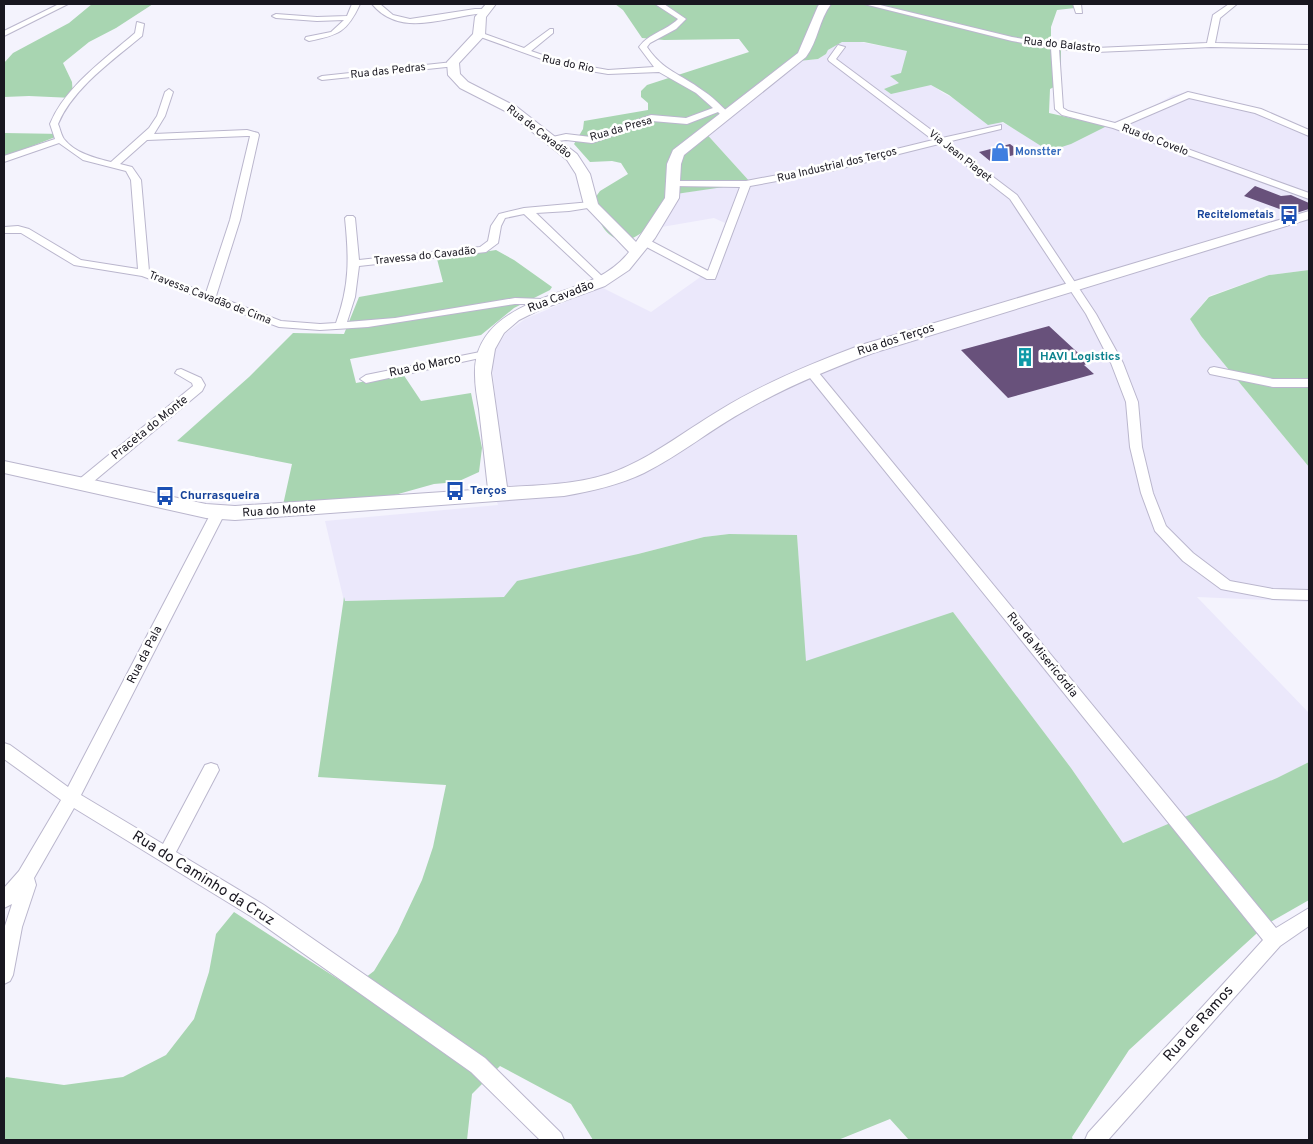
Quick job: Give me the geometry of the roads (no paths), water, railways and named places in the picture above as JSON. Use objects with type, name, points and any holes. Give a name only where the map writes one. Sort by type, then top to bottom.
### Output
[{"type":"street","points":[[4,34],[64,4]]},
{"type":"street","points":[[308,39],[337,33],[350,18],[356,4]]},
{"type":"street","points":[[376,4],[388,16],[396,20],[407,21],[443,18],[488,8]]},
{"type":"street","points":[[660,4],[682,19],[676,26],[648,40],[643,48],[651,61],[671,78],[697,90],[722,112]]},
{"type":"street","name":"Rua Cavadão","points":[[498,494],[484,385],[483,361],[494,335],[521,312],[602,281],[620,272],[627,265],[669,203],[674,192],[672,164],[678,153],[722,112],[802,55],[811,43],[820,11],[826,4]]},
{"type":"street","name":"Rua do Balastro","points":[[868,4],[1012,39],[1096,50],[1211,45],[1309,47]]},
{"type":"street","points":[[1211,45],[1216,17],[1233,4]]},
{"type":"street","points":[[453,64],[479,35],[481,17],[488,8]]},
{"type":"street","points":[[276,16],[317,19],[350,18]]},
{"type":"street","points":[[140,24],[141,30],[137,37],[107,61],[59,112],[54,124],[60,140],[86,158],[129,169],[136,180],[144,273]]},
{"type":"street","points":[[525,52],[550,31]]},
{"type":"street","name":"Rua do Rio","points":[[479,35],[561,64],[608,72],[660,69]]},
{"type":"street","name":"Rua do Covelo","points":[[1055,46],[1059,109],[1065,113],[1116,126],[1309,196]]},
{"type":"street","name":"Via Jean Piaget","points":[[841,47],[832,59],[1014,197],[1074,286],[1092,314],[1117,363],[1132,402],[1136,447],[1147,493],[1160,528],[1188,557],[1226,585],[1273,594],[1309,595]]},
{"type":"street","name":"Rua das Pedras","points":[[322,78],[453,64]]},
{"type":"street","name":"Rua de Cavadão","points":[[453,64],[454,75],[458,80],[514,110],[565,150],[583,174],[591,205],[640,246]]},
{"type":"street","points":[[113,165],[145,138],[158,124],[169,92]]},
{"type":"street","points":[[1116,126],[1188,95],[1258,111],[1309,133]]},
{"type":"street","name":"Rua da Presa","points":[[552,140],[566,137],[592,140],[650,118],[687,120],[722,112]]},
{"type":"street","points":[[1292,126],[1309,121]]},
{"type":"street","name":"Rua Industrial dos Terços","points":[[673,183],[746,184],[816,172],[998,127]]},
{"type":"street","points":[[145,138],[247,133],[255,135],[235,220],[210,298]]},
{"type":"street","points":[[4,159],[60,140]]},
{"type":"street","points":[[640,246],[711,277],[746,184]]},
{"type":"street","name":"Travessa do Cavadão","points":[[355,263],[482,250],[493,245],[495,242],[496,224],[502,216],[528,211],[568,210],[591,205]]},
{"type":"street","points":[[528,211],[602,281]]},
{"type":"street","name":"Rua dos Terços","points":[[498,494],[564,490],[599,484],[625,474],[652,460],[740,405],[810,370],[867,349],[1309,216]]},
{"type":"street","points":[[340,326],[354,288],[355,263],[350,218]]},
{"type":"street","name":"Travessa Cavadão de Cima","points":[[4,230],[18,229],[24,231],[78,263],[144,273],[279,324],[340,326],[395,321],[515,301],[543,302]]},
{"type":"street","name":"Rua do Marco","points":[[366,379],[485,354]]},
{"type":"street","name":"Rua da Misericórdia","points":[[810,370],[1274,940]]},
{"type":"street","points":[[1214,371],[1273,383],[1309,383]]},
{"type":"street","name":"Praceta do Monte","points":[[82,484],[196,391],[200,385],[197,381],[181,373]]},
{"type":"street","name":"Rua do Monte","points":[[4,467],[218,513],[254,513],[498,494]]},
{"type":"street","name":"Rua da Pala","points":[[25,877],[71,798],[218,513]]},
{"type":"street","name":"Rua do Caminho da Cruz","points":[[4,750],[71,798],[258,910],[401,1010],[478,1065],[554,1140]]},
{"type":"street","points":[[166,855],[211,770]]},
{"type":"street","points":[[4,900],[25,877]]},
{"type":"street","points":[[4,975],[13,927],[27,885],[25,877]]},
{"type":"street","name":"Rua de Ramos","points":[[1095,1140],[1274,940],[1309,916]]},
{"type":"place","name":"Monstter","points":[[1000,152]]},
{"type":"place","name":"Recitelometais","points":[[1289,215]]},
{"type":"place","name":"HAVI Logistics","points":[[1025,357]]},
{"type":"place","name":"Terços","points":[[455,491]]},
{"type":"place","name":"Churrasqueira","points":[[165,496]]}]
